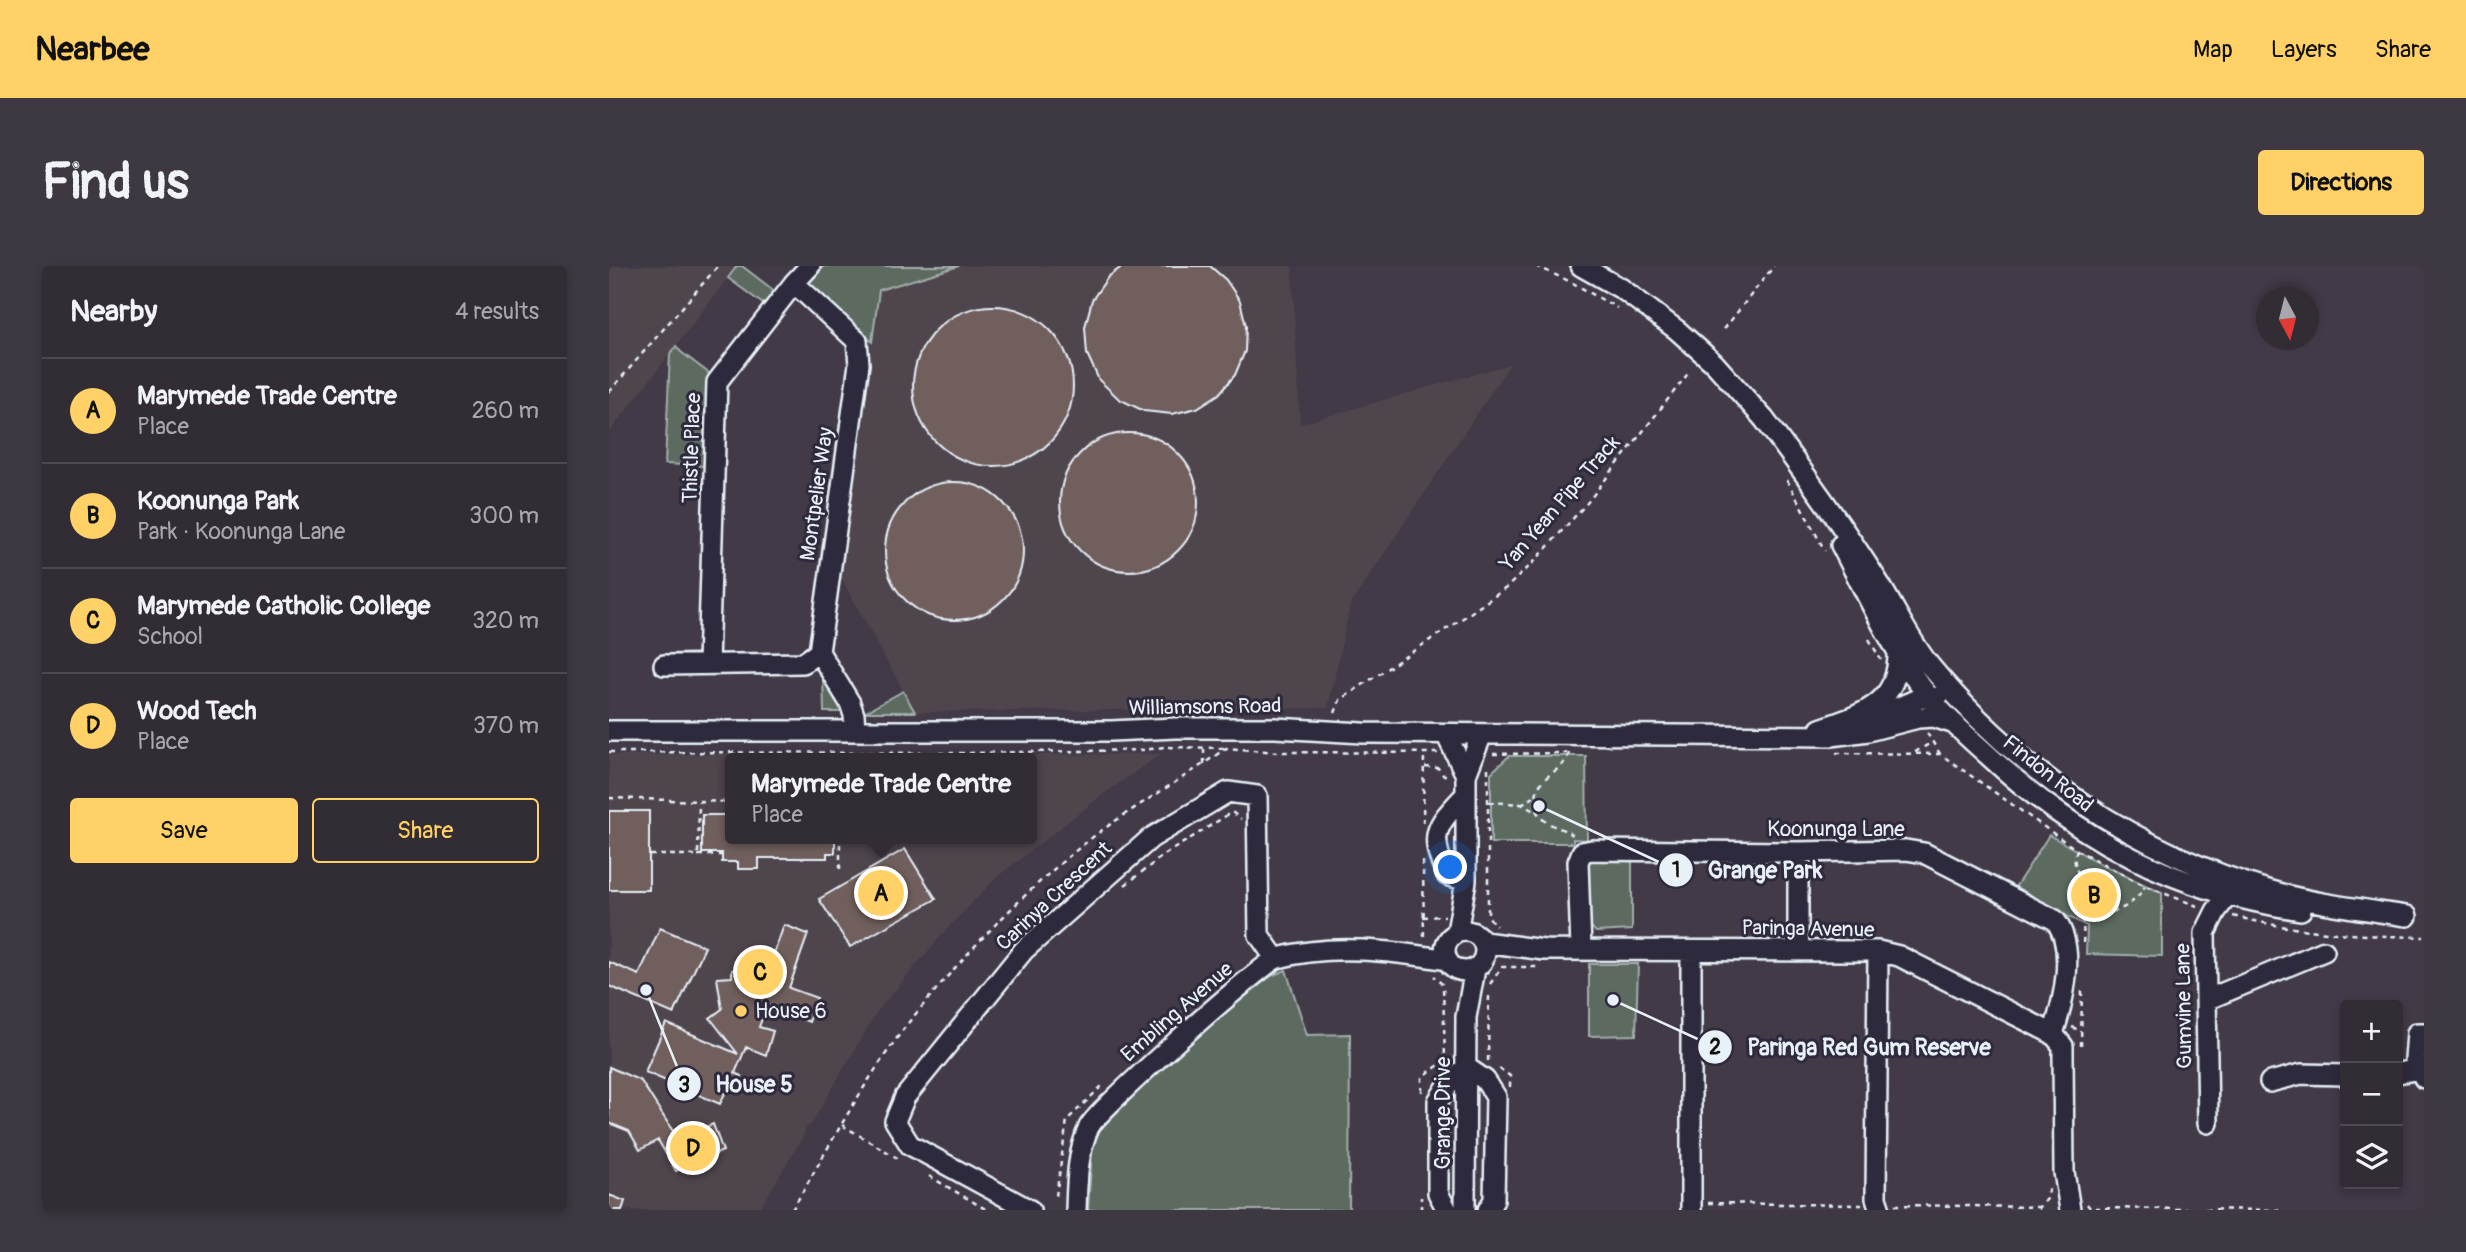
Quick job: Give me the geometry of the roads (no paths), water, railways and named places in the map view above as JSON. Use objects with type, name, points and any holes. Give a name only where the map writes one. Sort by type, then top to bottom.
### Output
[{"type":"street","name":"Thistle Place","points":[[708,664],[717,382],[810,266]]},
{"type":"street","name":"Findon Road","points":[[1581,266],[1622,289],[1677,330],[1714,363],[1764,419],[1890,657],[2016,782],[2051,810],[2089,836],[2154,868],[2228,895],[2316,913],[2415,916]]},
{"type":"street","name":"Montpelier Way","points":[[794,283],[857,341],[859,348],[820,652]]},
{"type":"street","name":"Findon Road","points":[[1794,474],[1878,581],[1930,666],[1996,735],[2053,783],[2096,813],[2177,856],[2270,891],[2321,904],[2415,916]]},
{"type":"street","points":[[664,665],[803,663],[820,652],[850,703],[855,715],[855,730]]},
{"type":"street","points":[[1802,735],[1863,713],[1878,704],[1895,680],[1898,668],[1890,657]]},
{"type":"street","points":[[1923,726],[1931,698],[1933,678],[1930,666]]},
{"type":"street","name":"Williamsons Road","points":[[1802,735],[1867,721],[1920,698],[1931,698]]},
{"type":"street","points":[[1931,698],[1945,698],[1970,708]]},
{"type":"street","name":"Williamsons Road","points":[[609,731],[1111,731],[1175,727],[1275,728],[1334,742],[1446,734],[1831,736],[1923,726],[1934,717],[1955,724]]},
{"type":"street","name":"Grange Drive","points":[[1446,734],[1473,753],[1466,784],[1466,881],[1461,946],[1466,1017],[1465,1210]]},
{"type":"street","points":[[1473,753],[1482,734]]},
{"type":"street","points":[[1466,784],[1439,822],[1436,852],[1447,875],[1466,881]]},
{"type":"street","name":"Carinya Crescent","points":[[1030,1210],[910,1145],[895,1121],[905,1097],[1024,950],[1151,838],[1228,792],[1257,796],[1259,935],[1275,958]]},
{"type":"street","name":"Koonunga Lane","points":[[1581,950],[1579,862],[1582,852],[1906,850],[1924,853],[2055,920],[2066,944],[2065,991],[2055,1027]]},
{"type":"street","points":[[1798,852],[1800,951]]},
{"type":"street","name":"Gumvine Lane","points":[[2208,1123],[2206,933],[2216,911],[2228,895]]},
{"type":"street","points":[[1275,958],[1317,951],[1424,950],[1461,946]]},
{"type":"street","name":"Grange Drive","points":[[1461,946],[1486,951],[1478,965],[1466,1017]]},
{"type":"street","name":"Paringa Avenue","points":[[1543,959],[1461,946],[1466,971],[1478,965],[1543,959],[1581,950],[1878,951],[1899,956],[2055,1027]]},
{"type":"street","points":[[1691,951],[1691,1210]]},
{"type":"street","points":[[1878,951],[1879,1207]]},
{"type":"street","points":[[2206,1000],[2325,951]]},
{"type":"street","name":"Embling Avenue","points":[[1076,1210],[1078,1164],[1090,1125],[1124,1088],[1275,958]]},
{"type":"street","points":[[2055,1027],[2063,1046],[2064,1172],[2078,1206]]},
{"type":"street","points":[[2403,1073],[2422,1073],[2415,1059],[2417,1033],[2424,1034]]},
{"type":"street","points":[[1447,1210],[1438,1193],[1439,1101],[1448,1085],[1466,1067],[1485,1080],[1496,1097],[1494,1200],[1488,1210]]},
{"type":"street","points":[[2270,1082],[2301,1074],[2340,1075]]},
{"type":"street","points":[[2045,1209],[2064,1172]]},
{"type":"place","name":"Grange Park","points":[[1539,806]]},
{"type":"place","name":"Marymede Trade Centre","points":[[881,893]]},
{"type":"place","name":"Koonunga Park","points":[[2094,895]]},
{"type":"place","name":"Marymede Catholic College","points":[[760,972]]},
{"type":"place","name":"House 5","points":[[646,990]]},
{"type":"place","name":"Paringa Red Gum Reserve","points":[[1613,1000]]},
{"type":"place","name":"House 6","points":[[741,1011]]},
{"type":"place","name":"Wood Tech","points":[[693,1148]]}]
